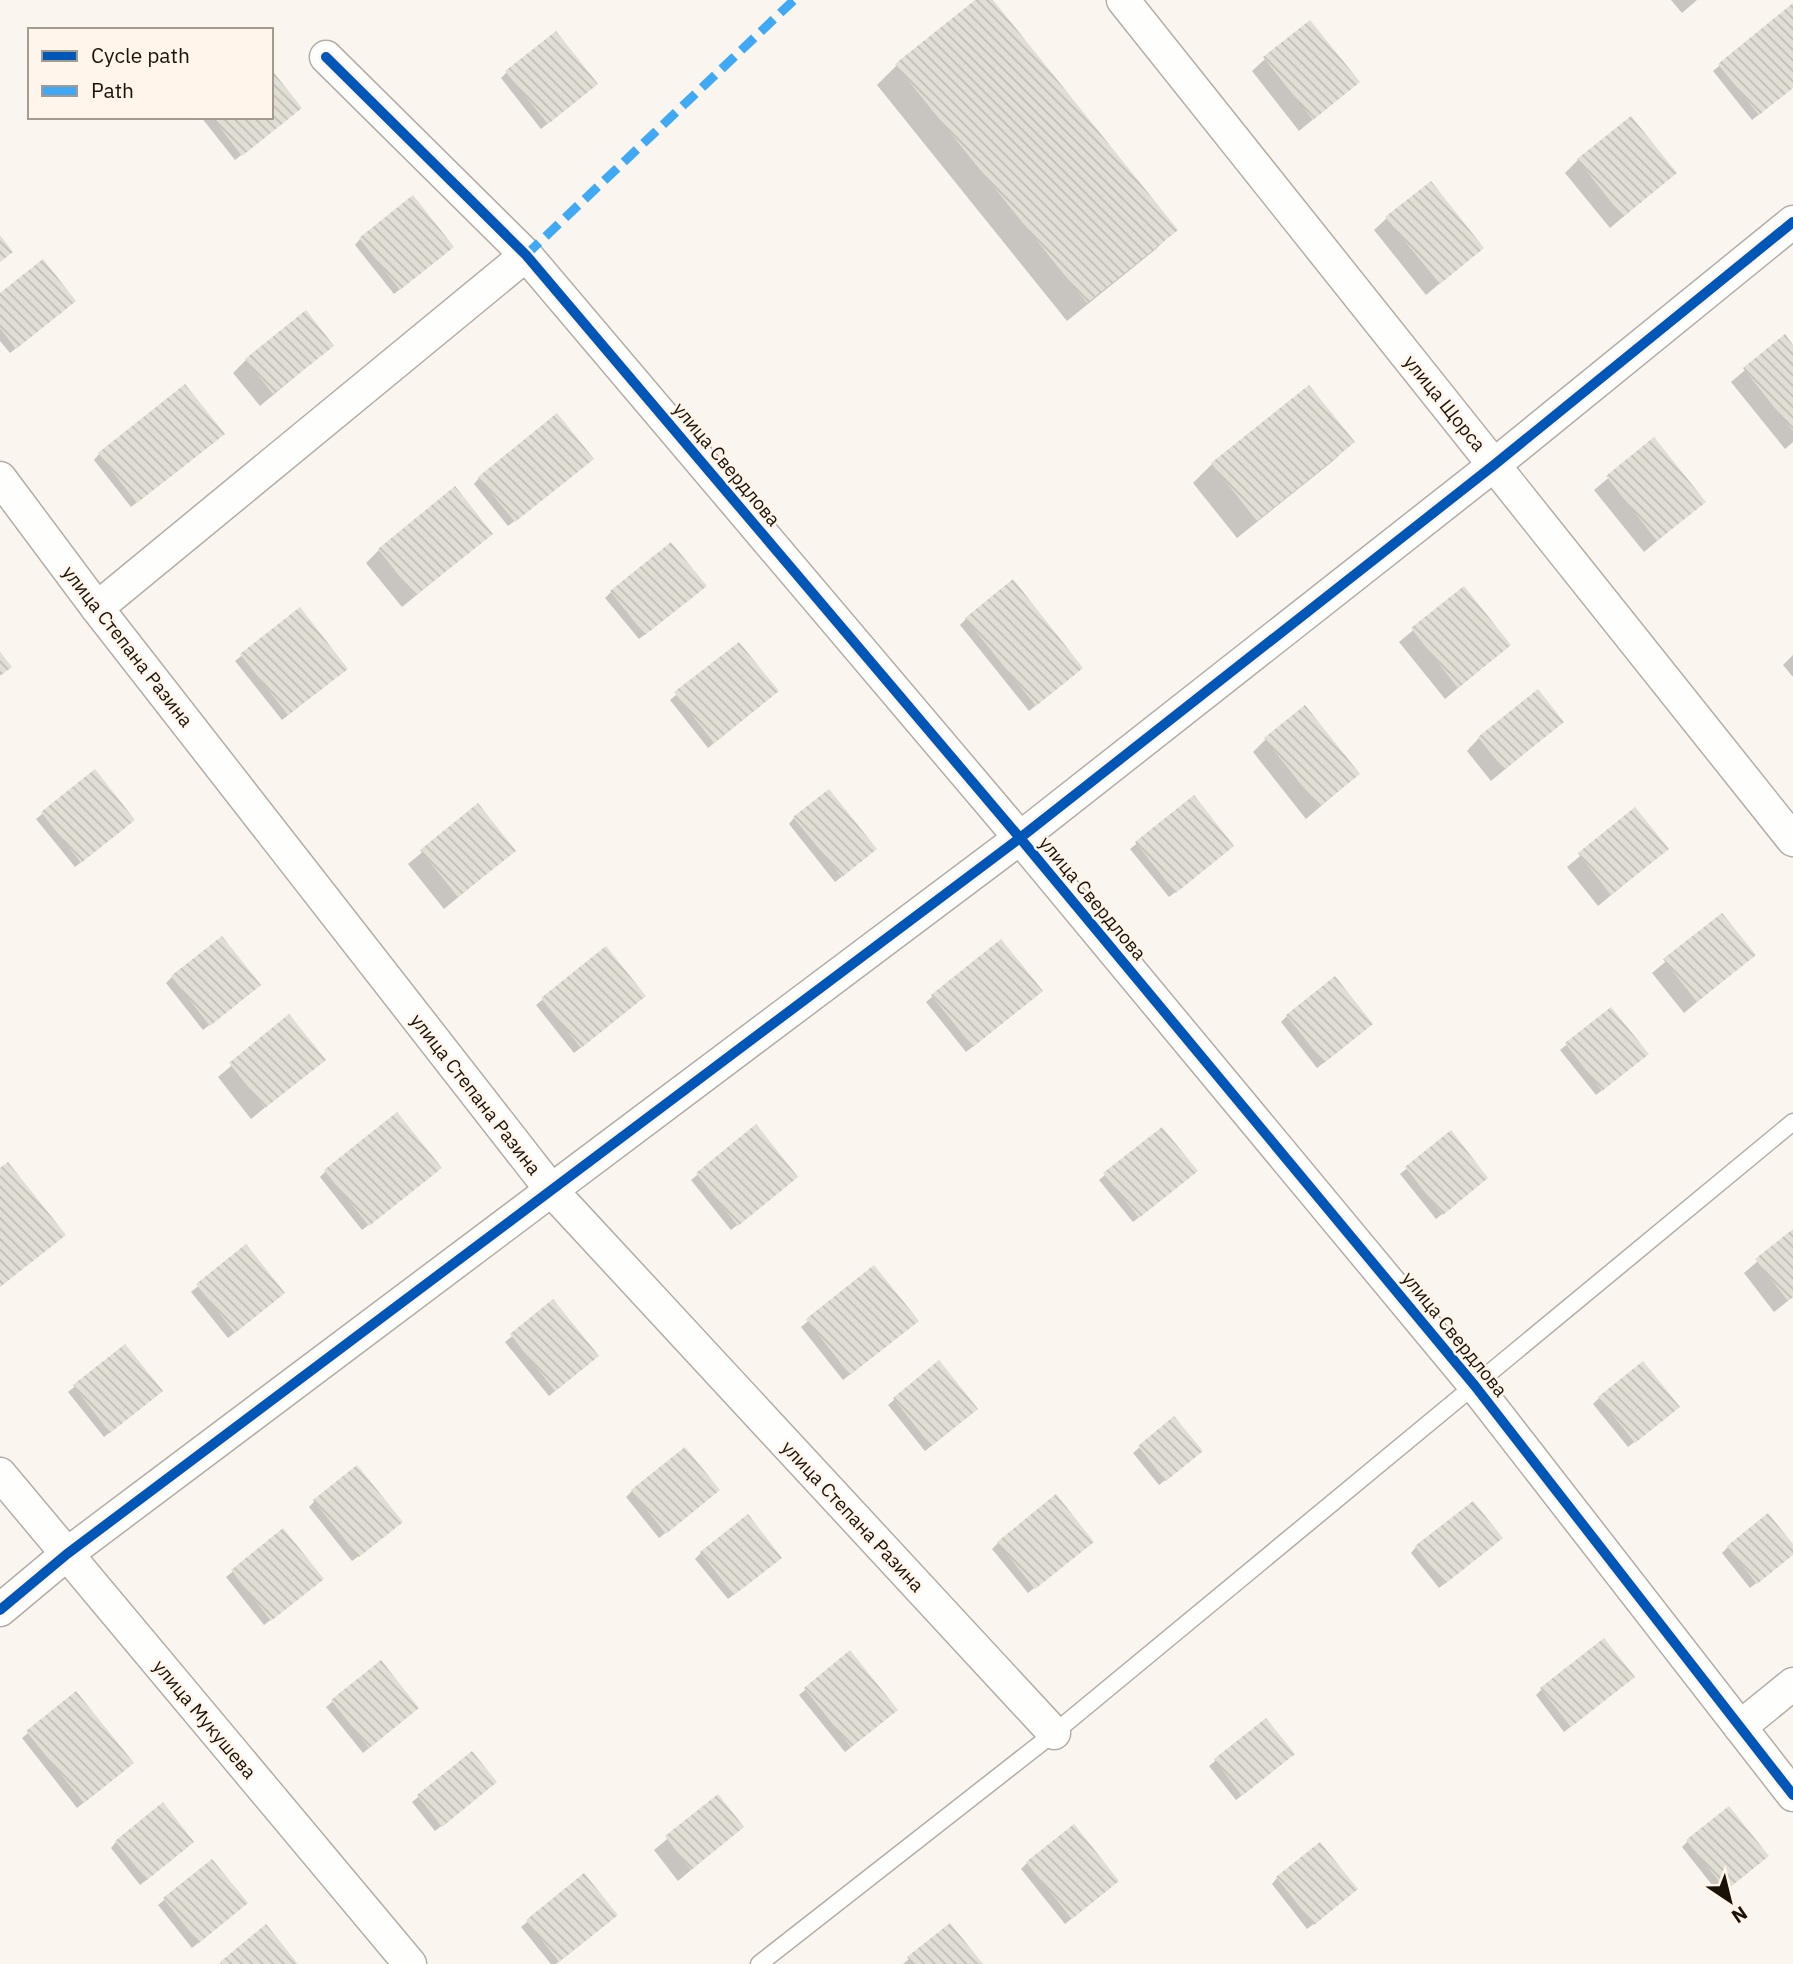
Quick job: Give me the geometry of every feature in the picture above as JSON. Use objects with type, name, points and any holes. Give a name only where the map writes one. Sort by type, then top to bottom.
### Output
[{"type":"street","name":"улица Щорса","points":[[1123,0],[1793,840]]},
{"type":"street","name":"улица Свердлова","points":[[326,57],[526,255],[1020,838],[1475,1386],[1793,1795]]},
{"type":"street","points":[[0,1610],[67,1554],[1020,838],[1494,465],[1793,222]]},
{"type":"street","points":[[97,608],[526,255]]},
{"type":"street","name":"улица Степана Разина","points":[[0,478],[97,608],[552,1191],[1054,1733]]},
{"type":"street","name":"улица Мукушева","points":[[0,1474],[410,1964]]},
{"type":"street","points":[[1740,1727],[1793,1684]]},
{"type":"lane","points":[[758,1964],[1054,1733],[1793,1122]]},
{"type":"building","points":[[975,0],[993,0],[1178,230],[1087,303],[895,64]]},
{"type":"building","points":[[1793,3],[1793,88],[1759,115],[1718,64]]},
{"type":"building","points":[[1310,20],[1360,82],[1313,120],[1263,57]]},
{"type":"building","points":[[556,31],[598,84],[548,124],[505,71]]},
{"type":"building","points":[[273,72],[302,108],[242,156],[214,119],[273,119]]},
{"type":"building","points":[[1631,116],[1677,173],[1623,217],[1577,159]]},
{"type":"building","points":[[1431,181],[1484,248],[1440,284],[1385,217]]},
{"type":"building","points":[[413,195],[454,247],[400,290],[359,238]]},
{"type":"building","points":[[0,235],[13,252],[0,262]]},
{"type":"building","points":[[43,259],[76,301],[16,349],[0,328],[0,293]]},
{"type":"building","points":[[306,310],[334,346],[273,394],[245,359]]},
{"type":"building","points":[[1785,334],[1793,345],[1793,431],[1743,368]]},
{"type":"building","points":[[185,384],[225,434],[137,503],[98,453]]},
{"type":"building","points":[[1309,385],[1355,442],[1257,521],[1211,463]]},
{"type":"building","points":[[557,413],[594,459],[515,522],[478,477]]},
{"type":"building","points":[[1654,437],[1706,502],[1657,541],[1606,476]]},
{"type":"building","points":[[455,486],[493,534],[415,596],[378,549]]},
{"type":"building","points":[[671,542],[707,586],[645,635],[610,591]]},
{"type":"building","points":[[1013,579],[1083,668],[1036,706],[965,618]]},
{"type":"building","points":[[1464,586],[1511,645],[1458,688],[1411,628]]},
{"type":"building","points":[[300,607],[348,669],[288,715],[240,654]]},
{"type":"building","points":[[739,642],[779,691],[714,743],[674,692]]},
{"type":"building","points":[[0,652],[12,667],[0,676]]},
{"type":"building","points":[[1538,689],[1564,722],[1504,770],[1478,737]]},
{"type":"building","points":[[1305,705],[1360,774],[1319,807],[1264,738]]},
{"type":"building","points":[[95,769],[135,820],[81,863],[41,812]]},
{"type":"building","points":[[829,789],[877,849],[842,877],[793,817]]},
{"type":"building","points":[[1194,795],[1234,846],[1176,893],[1135,842]]},
{"type":"building","points":[[478,803],[516,851],[458,897],[420,850]]},
{"type":"building","points":[[1635,807],[1669,849],[1611,895],[1578,853]]},
{"type":"building","points":[[1722,913],[1756,955],[1697,1002],[1663,959]]},
{"type":"building","points":[[222,936],[261,985],[210,1026],[171,976]]},
{"type":"building","points":[[1001,939],[1043,991],[973,1047],[931,995]]},
{"type":"building","points":[[606,946],[646,996],[581,1048],[541,998]]},
{"type":"building","points":[[1335,976],[1373,1024],[1324,1063],[1286,1015]]},
{"type":"building","points":[[1611,1007],[1649,1054],[1602,1091],[1565,1043]]},
{"type":"building","points":[[289,1014],[326,1060],[265,1108],[229,1063]]},
{"type":"building","points":[[397,1112],[442,1168],[369,1226],[324,1170]]},
{"type":"building","points":[[756,1124],[798,1177],[738,1226],[696,1173]]},
{"type":"building","points":[[1162,1127],[1198,1171],[1139,1218],[1103,1173]]},
{"type":"building","points":[[1451,1130],[1488,1178],[1443,1215],[1405,1167]]},
{"type":"building","points":[[8,1162],[66,1235],[0,1287],[0,1168]]},
{"type":"building","points":[[1793,1229],[1793,1297],[1788,1301],[1755,1259]]},
{"type":"building","points":[[246,1244],[285,1293],[235,1333],[196,1284]]},
{"type":"building","points":[[874,1265],[919,1321],[850,1375],[806,1319]]},
{"type":"building","points":[[553,1299],[599,1356],[555,1391],[510,1334]]},
{"type":"building","points":[[125,1344],[163,1391],[110,1433],[73,1385]]},
{"type":"building","points":[[939,1360],[978,1409],[931,1446],[893,1398]]},
{"type":"building","points":[[1643,1361],[1680,1407],[1635,1443],[1598,1397]]},
{"type":"building","points":[[1174,1416],[1203,1451],[1166,1481],[1138,1446]]},
{"type":"building","points":[[685,1447],[720,1490],[666,1534],[631,1490]]},
{"type":"building","points":[[357,1465],[403,1522],[359,1557],[313,1500]]},
{"type":"building","points":[[1056,1494],[1094,1542],[1035,1589],[997,1542]]},
{"type":"building","points":[[1473,1501],[1503,1538],[1445,1584],[1415,1546]]},
{"type":"building","points":[[1768,1513],[1793,1544],[1793,1555],[1757,1584],[1727,1546]]},
{"type":"building","points":[[748,1514],[782,1558],[734,1595],[700,1552]]},
{"type":"building","points":[[283,1528],[324,1579],[271,1621],[231,1570]]},
{"type":"building","points":[[1604,1638],[1635,1677],[1571,1727],[1540,1688]]},
{"type":"building","points":[[850,1650],[898,1710],[851,1747],[804,1688]]},
{"type":"building","points":[[381,1660],[419,1708],[369,1748],[331,1700]]},
{"type":"building","points":[[76,1691],[134,1763],[84,1803],[26,1731]]},
{"type":"building","points":[[1266,1718],[1295,1754],[1242,1796],[1214,1759]]},
{"type":"building","points":[[472,1751],[497,1782],[442,1827],[417,1795]]},
{"type":"building","points":[[718,1794],[744,1827],[691,1870],[665,1836]]},
{"type":"building","points":[[163,1802],[194,1842],[147,1880],[115,1841]]},
{"type":"building","points":[[1729,1806],[1769,1856],[1726,1890],[1686,1840]]},
{"type":"building","points":[[1074,1824],[1119,1881],[1072,1919],[1026,1862]]},
{"type":"building","points":[[1320,1842],[1358,1889],[1314,1925],[1276,1877]]},
{"type":"building","points":[[212,1859],[248,1903],[199,1943],[163,1898]]},
{"type":"building","points":[[584,1873],[618,1915],[559,1962],[526,1920]]},
{"type":"building","points":[[950,1923],[983,1964],[913,1964],[907,1957]]},
{"type":"building","points":[[266,1924],[298,1964],[221,1964],[220,1962]]},
{"type":"marked path","points":[[526,255],[794,0]]},
{"type":"cycle path","points":[[326,57],[526,255],[1020,838],[1475,1386],[1793,1795]]},
{"type":"cycle path","points":[[0,1610],[67,1554],[1020,838],[1494,465],[1793,222]]}]
